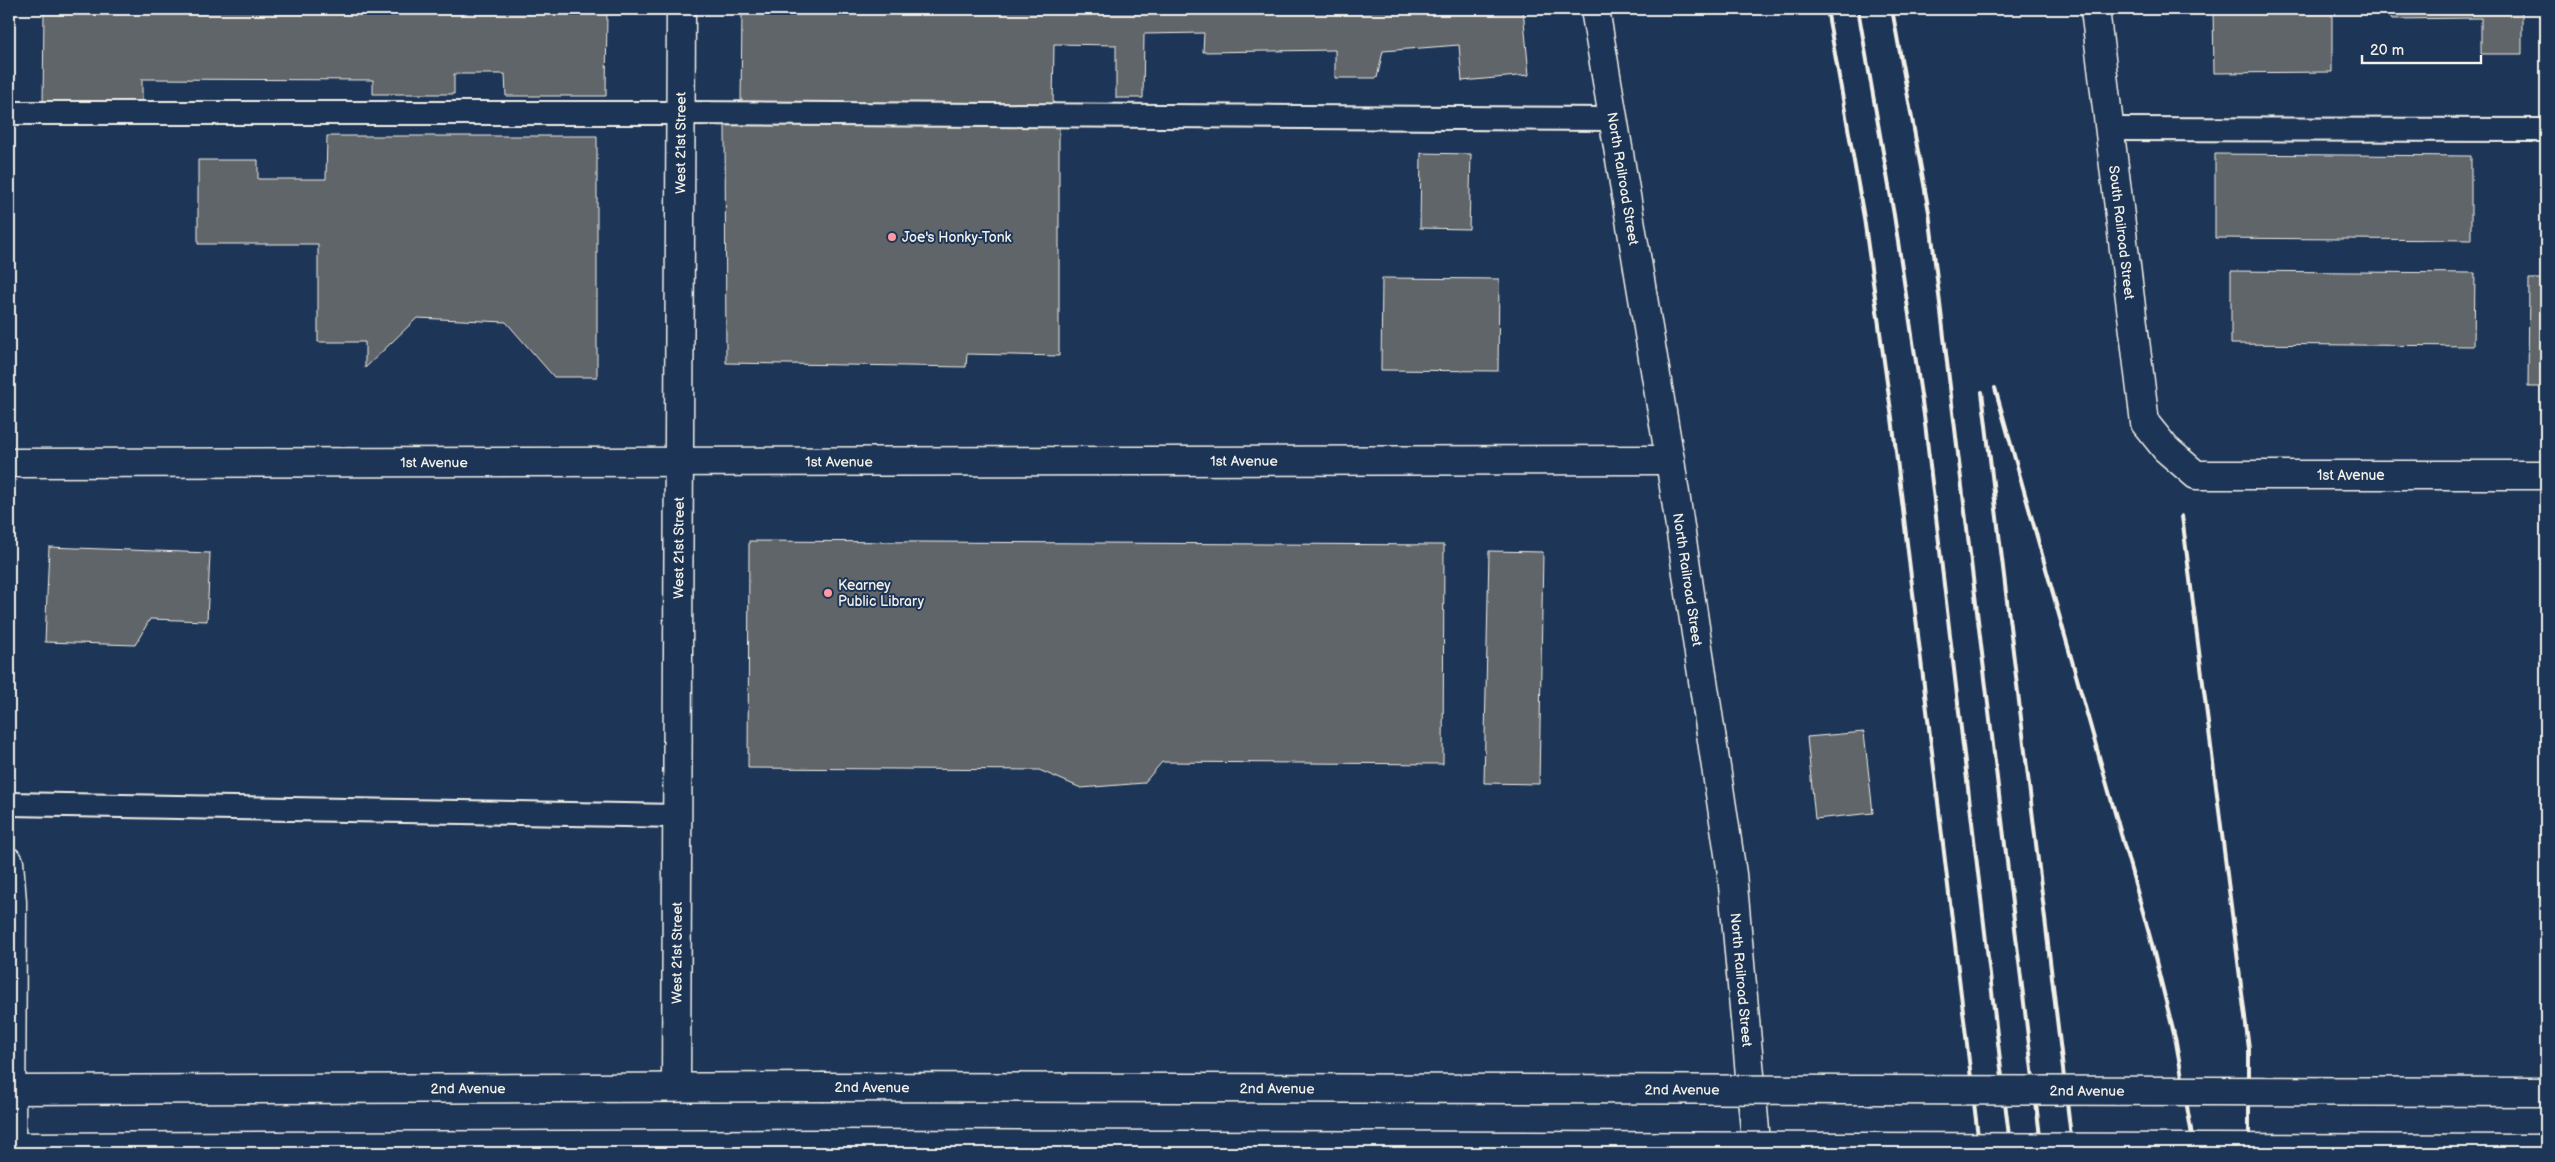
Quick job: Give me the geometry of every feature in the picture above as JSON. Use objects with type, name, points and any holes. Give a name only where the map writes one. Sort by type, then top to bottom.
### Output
[{"type":"main road","name":"West 21st Street","points":[[676,1087],[681,9]]},
{"type":"main road","name":"North Railroad Street","points":[[1595,9],[1670,460],[1732,874],[1757,1153]]},
{"type":"main road","name":"South Railroad Street","points":[[2095,9],[2145,423],[2166,449]]},
{"type":"main road","name":"1st Avenue","points":[[2166,449],[2196,475],[2546,475]]},
{"type":"main road","name":"1st Avenue","points":[[9,463],[1670,460]]},
{"type":"main road","points":[[9,862],[12,902],[10,1149],[676,1149],[823,1144],[2546,1149]]},
{"type":"main road","name":"2nd Avenue","points":[[10,1090],[676,1087],[2546,1092]]},
{"type":"lane","points":[[9,113],[680,113],[1614,120]]},
{"type":"lane","points":[[2110,129],[2546,130]]},
{"type":"lane","points":[[9,804],[678,816]]},
{"type":"building","points":[[44,9],[607,9],[606,96],[506,96],[505,74],[454,74],[454,94],[373,94],[373,80],[142,79],[142,107],[43,106]]},
{"type":"building","points":[[742,9],[1523,9],[1529,75],[1462,81],[1459,45],[1383,51],[1377,78],[1335,78],[1335,50],[1203,52],[1204,33],[1144,34],[1143,98],[1116,98],[1116,45],[1054,44],[1053,105],[741,102]]},
{"type":"building","points":[[2213,9],[2332,9],[2332,72],[2214,73]]},
{"type":"building","points":[[2391,9],[2522,9],[2522,54],[2481,54],[2481,18],[2391,19]]},
{"type":"building","name":"Joe's Honky-Tonk","points":[[1059,119],[1059,356],[967,354],[966,367],[726,363],[725,120]]},
{"type":"building","points":[[327,136],[597,136],[597,377],[554,377],[506,322],[417,318],[365,368],[365,342],[318,342],[318,244],[198,244],[198,160],[258,160],[258,179],[326,179]]},
{"type":"building","points":[[1421,153],[1471,154],[1469,229],[1420,228]]},
{"type":"building","points":[[2215,154],[2471,156],[2471,240],[2215,238]]},
{"type":"building","points":[[2231,271],[2475,273],[2474,346],[2231,344]]},
{"type":"building","points":[[1382,278],[1499,279],[1498,371],[1381,370]]},
{"type":"building","points":[[2529,279],[2546,279],[2546,387],[2528,387]]},
{"type":"building","points":[[749,541],[1444,545],[1443,764],[1162,762],[1144,783],[1081,788],[1039,770],[748,768]]},
{"type":"building","points":[[49,547],[210,553],[207,621],[150,619],[135,645],[45,642]]},
{"type":"building","points":[[1489,551],[1543,552],[1539,784],[1484,783]]},
{"type":"building","points":[[1864,732],[1873,813],[1815,819],[1807,737]]},
{"type":"railway","points":[[1827,9],[1864,218],[1892,418],[1980,1153]]},
{"type":"railway","points":[[1858,9],[1894,215],[1924,415],[2011,1153]]},
{"type":"railway","points":[[1892,9],[1929,212],[2042,1153]]},
{"type":"railway","points":[[1995,388],[2150,937],[2176,1042],[2195,1153]]},
{"type":"railway","points":[[1982,392],[2073,1153]]},
{"type":"railway","points":[[2182,516],[2249,1049],[2249,1153]]},
{"type":"place","name":"Joe's Honky-Tonk","points":[[892,237]]},
{"type":"place","name":"Kearney Public Library","points":[[828,593]]}]
